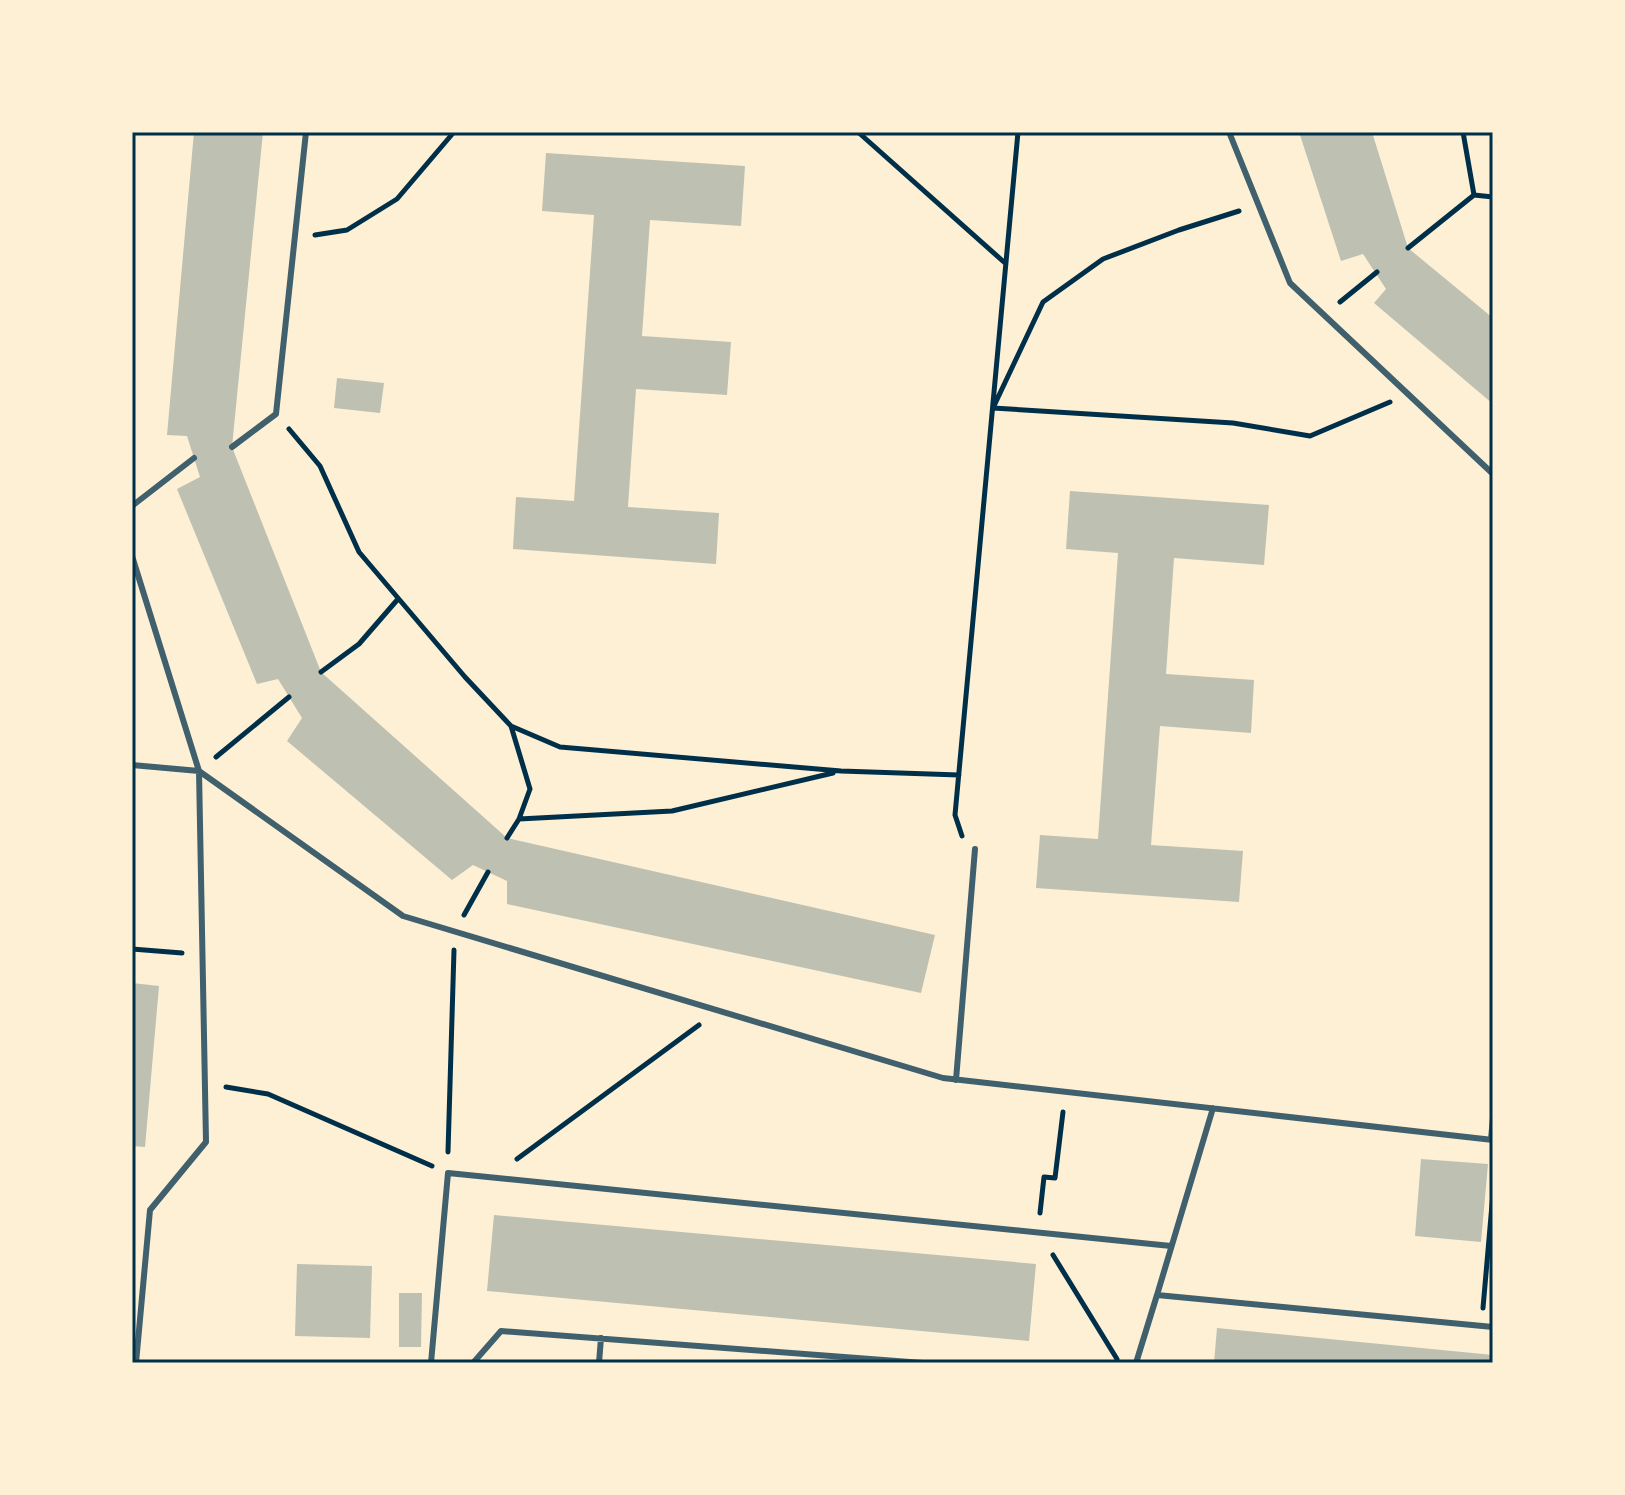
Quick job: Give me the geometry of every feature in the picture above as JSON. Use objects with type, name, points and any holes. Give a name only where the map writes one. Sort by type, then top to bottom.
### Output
[{"type":"lane","points":[[232,447],[276,414],[306,132]]},
{"type":"lane","points":[[1229,132],[1290,283],[1493,474]]},
{"type":"lane","points":[[132,506],[194,458]]},
{"type":"lane","points":[[132,556],[199,771],[206,1142],[150,1210],[136,1363]]},
{"type":"lane","points":[[132,765],[199,771],[403,916],[943,1078],[1492,1140],[1493,1118]]},
{"type":"lane","points":[[956,1080],[975,849]]},
{"type":"lane","points":[[1136,1363],[1213,1108]]},
{"type":"lane","points":[[431,1363],[448,1173],[1171,1246]]},
{"type":"lane","points":[[1157,1295],[1493,1327]]},
{"type":"lane","points":[[473,1363],[501,1331],[923,1363]]},
{"type":"lane","points":[[599,1363],[601,1338]]},
{"type":"lane","points":[[786,1363],[787,1352]]},
{"type":"path","points":[[295,239],[347,230],[397,199],[454,132]]},
{"type":"path","points":[[858,132],[1006,263]]},
{"type":"path","points":[[973,871],[955,815],[1018,132]]},
{"type":"path","points":[[1463,132],[1474,195]]},
{"type":"path","points":[[1408,248],[1474,195],[1493,197]]},
{"type":"path","points":[[993,408],[1043,302],[1103,259],[1179,230],[1259,205]]},
{"type":"path","points":[[1323,314],[1377,272]]},
{"type":"path","points":[[993,408],[1233,423],[1310,436],[1409,394]]},
{"type":"path","points":[[276,414],[320,466],[359,552],[465,677],[511,726],[560,747],[841,771],[959,775]]},
{"type":"path","points":[[321,672],[359,644],[399,599]]},
{"type":"path","points":[[199,771],[289,697]]},
{"type":"path","points":[[507,838],[519,819],[530,789],[511,726]]},
{"type":"path","points":[[519,819],[672,811],[841,771]]},
{"type":"path","points":[[205,1083],[268,1094],[448,1173],[455,932],[488,872]]},
{"type":"path","points":[[132,949],[203,955]]},
{"type":"path","points":[[490,1178],[719,1011]]},
{"type":"path","points":[[1481,1326],[1493,1193]]},
{"type":"building","points":[[194,132],[263,132],[232,447],[321,672],[507,838],[935,935],[921,993],[507,904],[507,881],[473,865],[452,880],[287,741],[302,718],[278,679],[257,684],[177,489],[200,477],[187,436],[167,435]]},
{"type":"building","points":[[1299,132],[1372,132],[1408,248],[1493,318],[1493,404],[1374,303],[1386,289],[1363,254],[1341,261]]},
{"type":"building","points":[[546,153],[745,166],[741,226],[650,220],[642,336],[731,342],[727,395],[636,389],[628,507],[719,513],[716,564],[513,549],[516,497],[574,501],[594,215],[542,211]]},
{"type":"building","points":[[337,378],[384,383],[380,413],[334,408]]},
{"type":"building","points":[[1070,491],[1269,505],[1264,565],[1174,558],[1166,674],[1254,680],[1251,733],[1160,726],[1151,845],[1243,851],[1239,902],[1036,888],[1040,835],[1098,839],[1118,553],[1066,549]]},
{"type":"building","points":[[132,983],[159,986],[145,1147],[132,1146]]},
{"type":"building","points":[[1421,1159],[1488,1164],[1481,1242],[1415,1236]]},
{"type":"building","points":[[494,1215],[1036,1264],[1029,1341],[487,1291]]},
{"type":"building","points":[[297,1264],[372,1266],[370,1338],[295,1336]]},
{"type":"building","points":[[399,1293],[422,1293],[421,1347],[399,1347]]},
{"type":"building","points":[[1217,1328],[1493,1355],[1493,1363],[1214,1363]]}]
